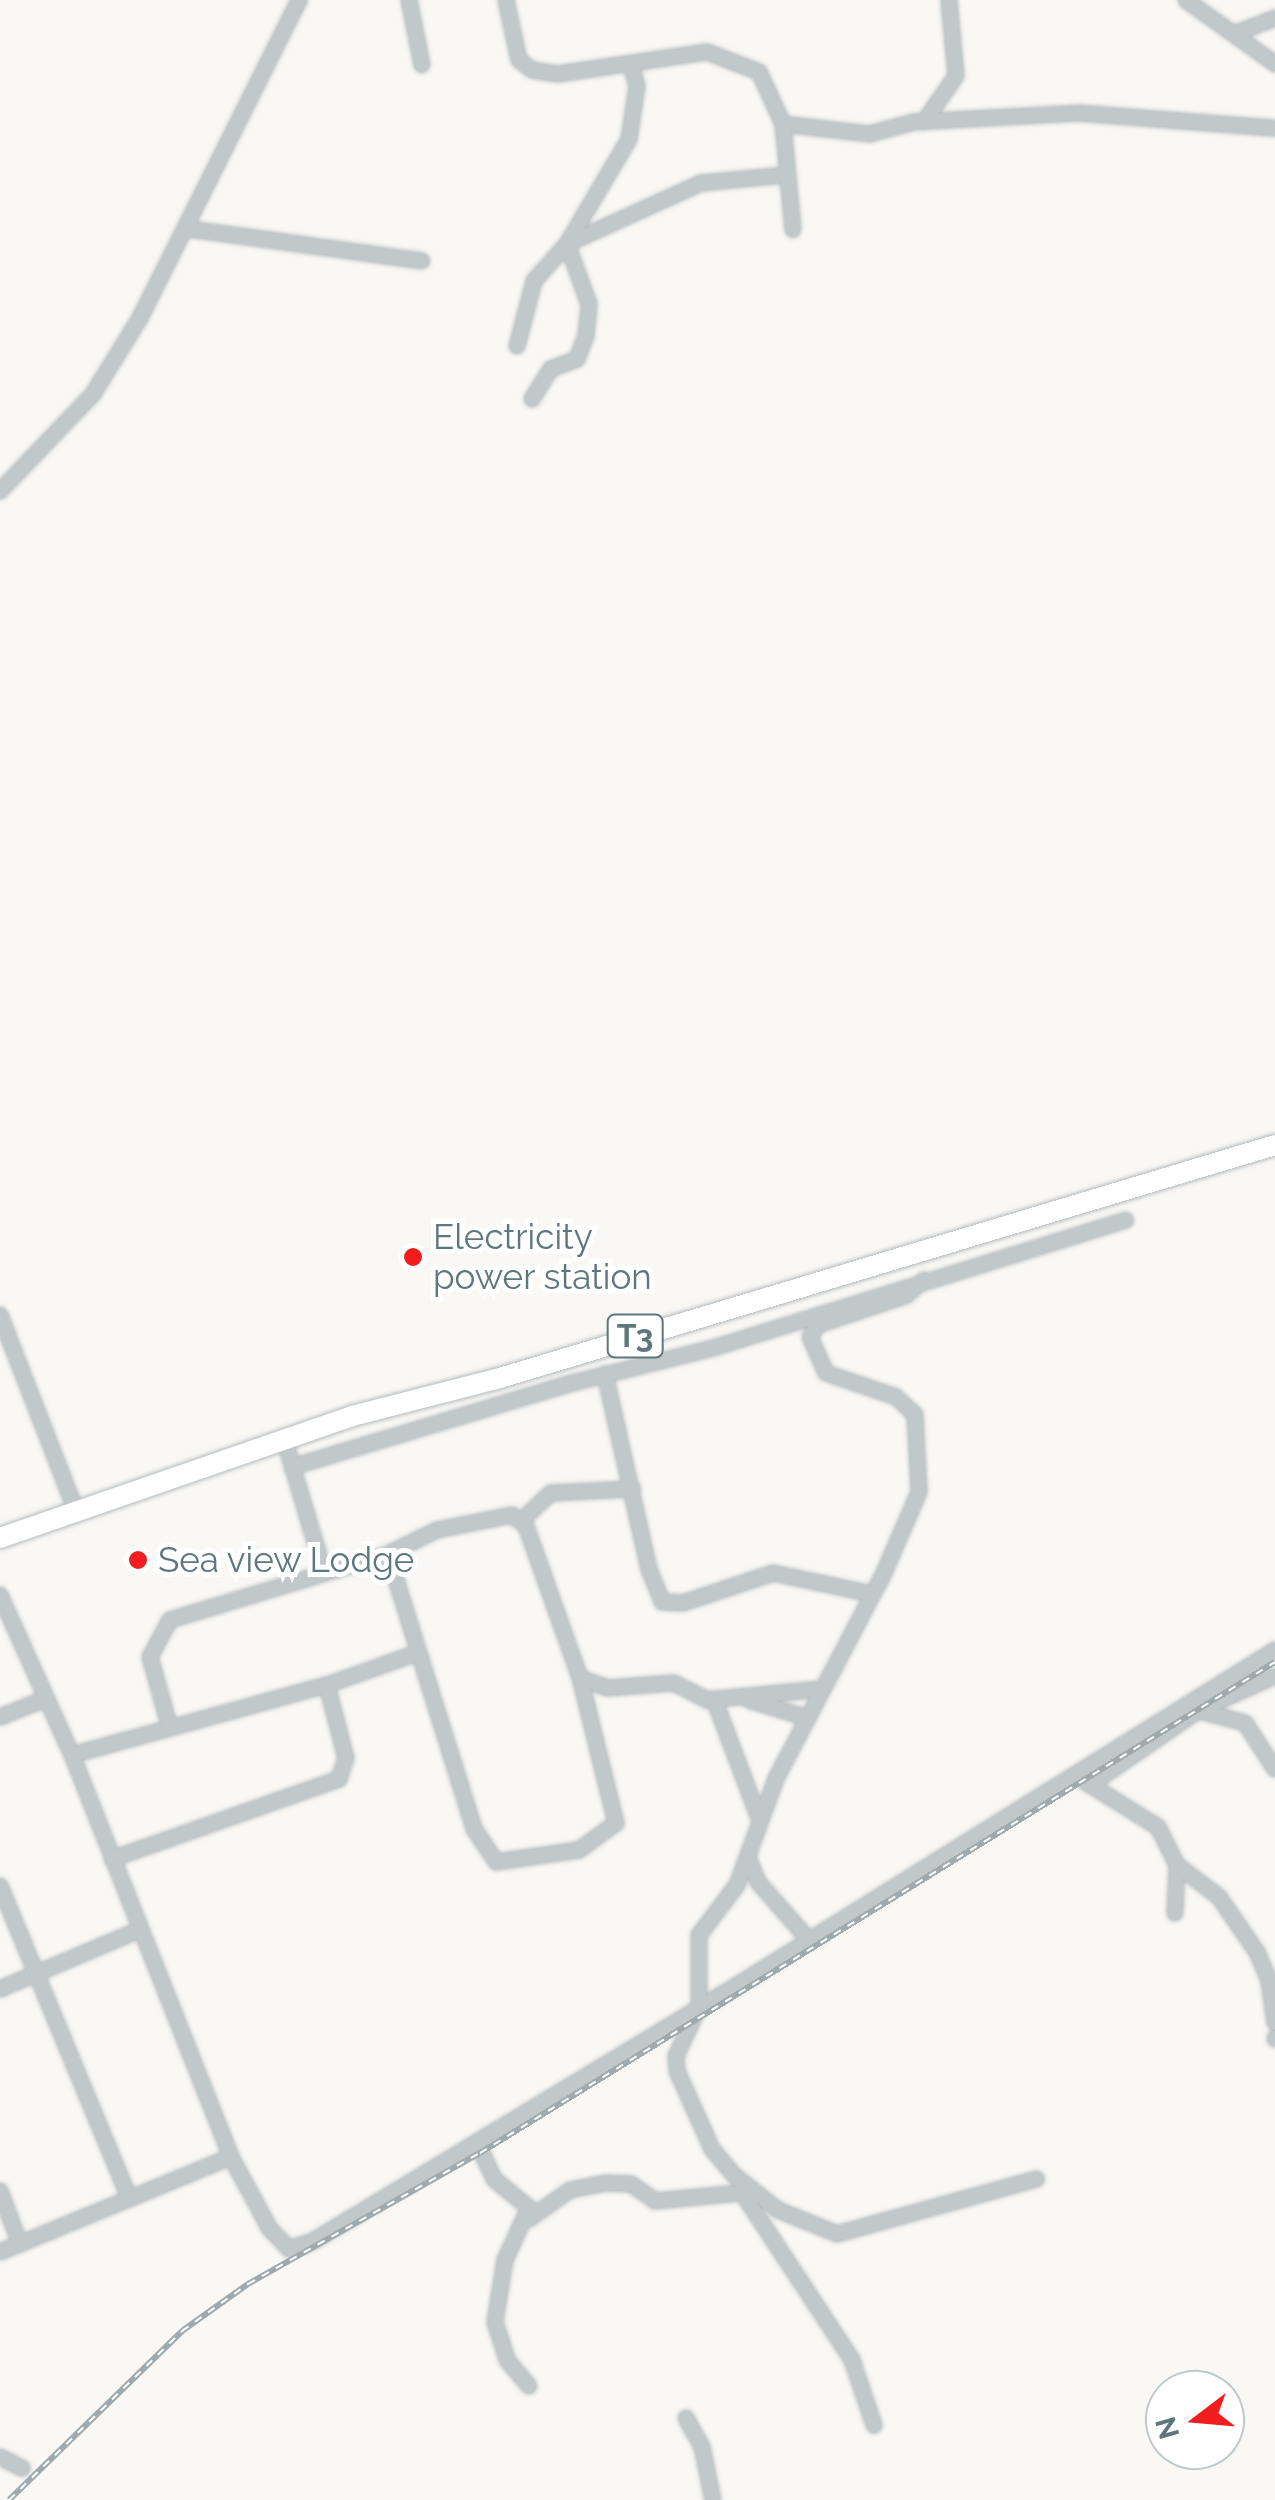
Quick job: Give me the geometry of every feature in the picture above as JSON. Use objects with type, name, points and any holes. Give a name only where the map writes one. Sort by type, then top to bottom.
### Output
[{"type":"highway","name":"T3","points":[[0,1538],[284,1438],[1275,1146]]},
{"type":"street","points":[[0,490],[93,394],[190,229],[299,0]]},
{"type":"street","points":[[409,0],[422,64]]},
{"type":"street","points":[[506,0],[520,60],[532,70],[558,74],[694,52],[722,54],[766,78],[783,124],[793,230]]},
{"type":"street","points":[[924,122],[956,76],[949,0]]},
{"type":"street","points":[[1186,0],[1239,32],[1275,64]]},
{"type":"street","points":[[1239,32],[1275,18]]},
{"type":"street","points":[[517,346],[534,281],[567,244],[629,139],[637,86],[631,65]]},
{"type":"street","points":[[783,124],[860,134],[924,122],[1093,114],[1275,128]]},
{"type":"street","points":[[567,244],[701,183],[786,175]]},
{"type":"street","points":[[190,229],[422,261]]},
{"type":"street","points":[[532,399],[551,369],[577,359],[591,314],[567,244]]},
{"type":"street","points":[[292,1466],[605,1374],[713,1348],[1126,1220]]},
{"type":"street","points":[[874,2425],[852,2360],[748,2193],[712,2150],[677,2071],[676,2056],[699,2007],[698,1935],[737,1885],[760,1818],[806,1718],[873,1594],[920,1492],[918,1420],[896,1397],[826,1373],[810,1337],[818,1325],[907,1295],[924,1280]]},
{"type":"street","points":[[0,1316],[76,1511]]},
{"type":"street","points":[[605,1374],[649,1569],[666,1604],[773,1573],[873,1594]]},
{"type":"street","points":[[284,1438],[324,1572]]},
{"type":"street","points":[[522,1520],[551,1493],[633,1489]]},
{"type":"street","points":[[170,1728],[150,1657],[164,1625],[182,1613],[388,1554],[437,1530],[504,1516],[522,1520]]},
{"type":"street","points":[[388,1554],[479,1841],[490,1858],[505,1863],[580,1850],[616,1823],[580,1678],[522,1520]]},
{"type":"street","points":[[0,1596],[43,1700],[72,1755],[232,2157],[270,2229],[288,2248],[313,2241],[478,2142],[1275,1650]]},
{"type":"street","points":[[72,1755],[327,1685],[417,1653]]},
{"type":"street","points":[[1090,1785],[1199,1710],[1275,1676]]},
{"type":"street","points":[[580,1678],[608,1688],[674,1683],[714,1700],[748,1700],[822,1688]]},
{"type":"street","points":[[112,1858],[339,1779],[346,1758],[327,1685]]},
{"type":"street","points":[[0,1717],[43,1700]]},
{"type":"street","points":[[714,1700],[760,1818]]},
{"type":"street","points":[[748,1700],[806,1718]]},
{"type":"street","points":[[1199,1710],[1246,1723],[1275,1769]]},
{"type":"street","points":[[1075,1776],[1158,1827],[1176,1865],[1175,1913]]},
{"type":"street","points":[[748,1856],[758,1882],[810,1940]]},
{"type":"street","points":[[1176,1865],[1219,1897],[1257,1952],[1269,1980],[1275,2023]]},
{"type":"street","points":[[0,1886],[129,2198]]},
{"type":"street","points":[[0,1989],[140,1930]]},
{"type":"street","points":[[478,2142],[494,2179],[524,2199],[554,2200]]},
{"type":"street","points":[[0,2252],[232,2157]]},
{"type":"street","points":[[529,2386],[507,2360],[495,2322],[505,2260],[529,2219],[570,2190],[618,2182],[631,2184],[655,2202],[748,2193],[778,2210],[840,2235],[1037,2179]]},
{"type":"street","points":[[0,2190],[20,2244]]},
{"type":"street","points":[[524,2199],[529,2219]]},
{"type":"street","points":[[686,2418],[702,2447],[712,2500]]},
{"type":"street","points":[[0,2457],[22,2468]]},
{"type":"railway","points":[[9,2500],[182,2331],[248,2284],[480,2153],[1275,1662]]},
{"type":"place","name":"Electricity power station","points":[[413,1257]]},
{"type":"place","name":"Sea view Lodge","points":[[138,1560]]}]
